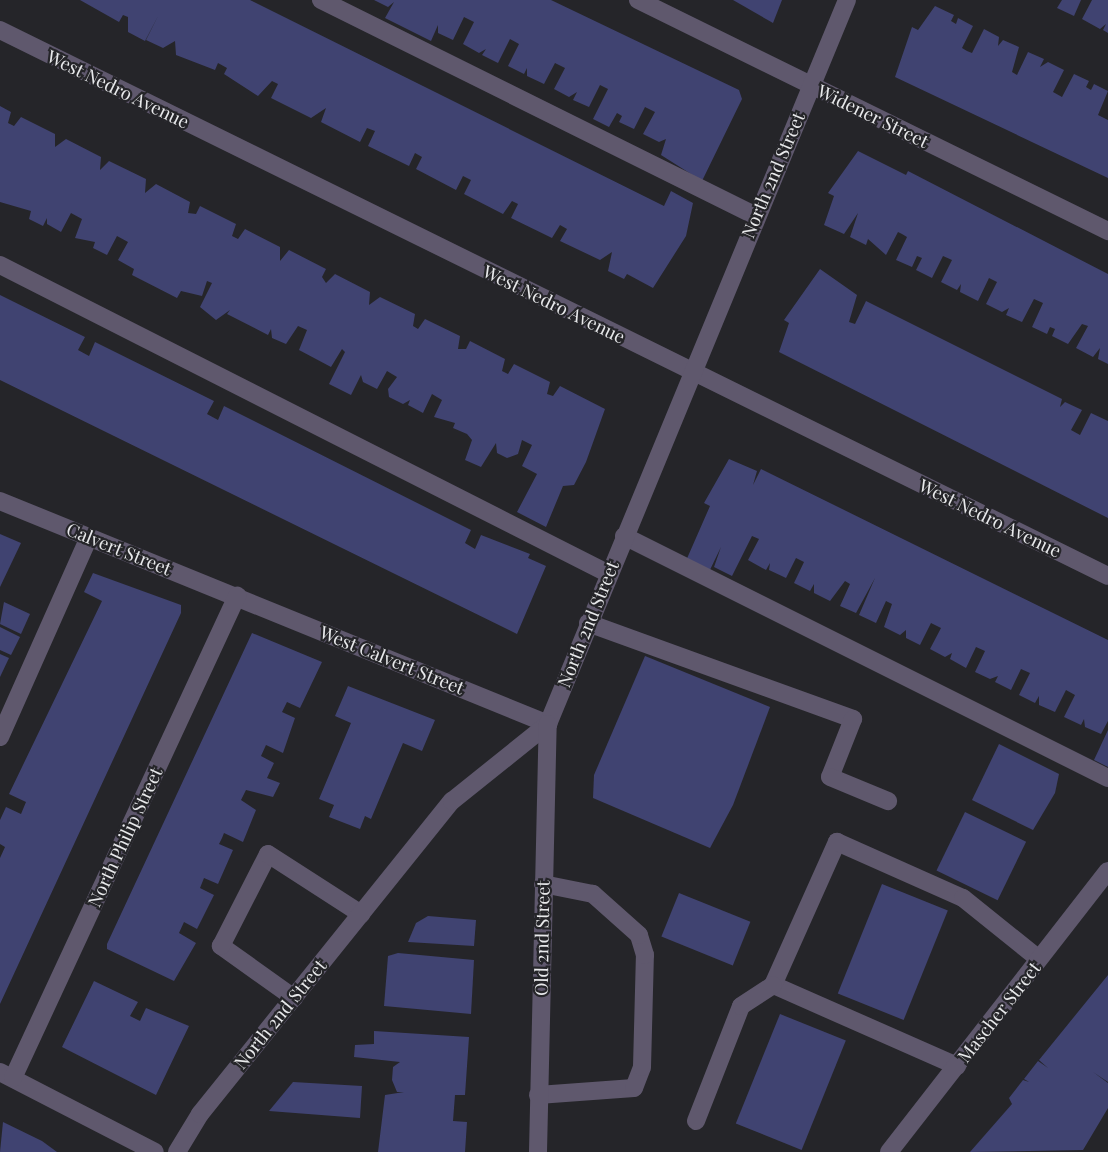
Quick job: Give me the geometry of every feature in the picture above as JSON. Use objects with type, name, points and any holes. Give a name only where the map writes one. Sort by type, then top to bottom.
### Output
[{"type":"street","points":[[321,0],[756,216]]},
{"type":"street","name":"Widener Street","points":[[638,0],[1108,231]]},
{"type":"street","name":"North 2nd Street","points":[[177,1152],[200,1114],[452,801],[548,724],[847,0]]},
{"type":"street","name":"West Nedro Avenue","points":[[0,30],[1108,576]]},
{"type":"street","points":[[0,265],[609,574]]},
{"type":"street","name":"Calvert Street","points":[[0,501],[237,596]]},
{"type":"street","points":[[624,536],[1108,778]]},
{"type":"street","points":[[0,737],[89,537]]},
{"type":"street","name":"West Calvert Street","points":[[237,596],[548,724]]},
{"type":"street","name":"North Philip Street","points":[[6,1075],[237,596]]},
{"type":"street","points":[[588,623],[853,719],[830,777],[888,801]]},
{"type":"street","name":"Old 2nd Street","points":[[538,1152],[548,724]]},
{"type":"street","points":[[696,1121],[741,1006],[773,985],[837,842],[963,898],[1040,959]]},
{"type":"street","points":[[294,998],[221,946],[268,854],[361,914]]},
{"type":"street","name":"Mascher Street","points":[[889,1152],[1108,871]]},
{"type":"street","points":[[538,1095],[634,1088],[642,1067],[645,955],[639,934],[593,894],[543,884]]},
{"type":"street","points":[[773,985],[957,1066]]},
{"type":"street","points":[[6,1075],[154,1152]]},
{"type":"building","points":[[80,0],[250,0],[664,206],[671,191],[693,203],[686,236],[653,288],[627,274],[624,279],[608,271],[612,252],[600,260],[560,241],[567,229],[560,225],[552,238],[511,218],[518,204],[512,201],[503,214],[464,194],[471,180],[463,176],[456,190],[416,169],[422,157],[415,153],[409,166],[368,146],[375,131],[367,128],[360,142],[321,122],[326,108],[311,118],[271,98],[278,84],[272,81],[258,96],[224,74],[227,68],[218,63],[215,70],[176,55],[175,41],[163,48],[146,40],[158,16],[145,41],[128,32],[128,17],[123,15],[119,22]]},
{"type":"building","points":[[374,0],[551,0],[739,90],[742,99],[702,181],[661,155],[666,139],[659,142],[643,134],[655,112],[645,107],[634,129],[619,122],[622,116],[617,113],[609,127],[593,119],[608,89],[600,85],[589,107],[573,100],[577,92],[569,97],[554,89],[565,68],[555,63],[544,84],[527,76],[527,68],[524,74],[508,66],[519,44],[510,39],[498,63],[482,55],[486,49],[479,53],[463,44],[474,22],[464,17],[453,40],[438,33],[438,25],[431,41],[385,18],[394,2],[388,7]]},
{"type":"building","points":[[733,0],[782,0],[773,23]]},
{"type":"building","points":[[1062,0],[1081,0],[1074,16],[1057,8]]},
{"type":"building","points":[[1092,0],[1108,0],[1108,33],[1103,30],[1106,24],[1100,29],[1082,19]]},
{"type":"building","points":[[935,6],[954,15],[951,21],[956,24],[958,18],[973,26],[962,48],[967,51],[972,53],[984,29],[999,37],[998,46],[1003,40],[1019,47],[1012,72],[1017,75],[1028,52],[1044,59],[1040,67],[1048,62],[1064,70],[1053,92],[1062,97],[1074,74],[1089,81],[1086,87],[1091,90],[1094,84],[1108,91],[1098,115],[1108,120],[1108,178],[895,77],[912,27],[918,30]]},
{"type":"building","points":[[0,106],[11,112],[8,123],[14,126],[21,117],[55,134],[55,147],[66,139],[101,157],[100,170],[109,161],[146,179],[145,193],[156,184],[190,202],[188,213],[196,214],[200,206],[236,224],[232,236],[238,239],[245,229],[280,247],[280,261],[289,250],[326,269],[322,277],[326,283],[335,274],[370,292],[369,305],[380,297],[415,314],[413,326],[418,329],[425,319],[460,336],[458,349],[466,349],[470,341],[505,359],[502,371],[508,374],[514,364],[550,382],[547,394],[553,396],[560,386],[605,409],[586,462],[574,485],[563,486],[546,527],[517,512],[537,474],[522,466],[532,445],[522,440],[518,454],[507,458],[497,453],[496,443],[481,467],[465,460],[472,440],[467,434],[453,428],[455,423],[434,417],[442,400],[432,394],[423,413],[408,405],[410,400],[403,404],[389,397],[388,389],[397,377],[387,371],[377,389],[363,382],[361,375],[351,395],[329,384],[345,352],[342,349],[331,367],[299,350],[307,330],[298,326],[286,344],[272,338],[271,329],[268,335],[227,314],[230,310],[216,320],[200,307],[212,283],[207,281],[202,296],[181,291],[177,298],[132,275],[134,269],[118,260],[128,242],[117,236],[107,255],[93,248],[95,242],[75,238],[82,219],[71,213],[61,232],[47,224],[47,218],[43,226],[29,219],[31,211],[0,202]]},
{"type":"building","points":[[858,151],[906,175],[908,171],[1108,274],[1108,364],[1098,359],[1100,348],[1093,357],[1076,348],[1088,326],[1082,324],[1068,344],[1052,336],[1055,329],[1050,327],[1047,334],[1032,327],[1043,303],[1034,299],[1022,322],[1006,315],[1009,308],[1002,312],[986,304],[997,282],[989,278],[978,301],[960,292],[961,284],[957,290],[941,282],[952,260],[943,256],[932,278],[916,270],[922,258],[917,256],[912,267],[896,260],[907,237],[898,232],[886,255],[868,239],[866,245],[850,237],[858,213],[844,234],[824,225],[834,196],[828,193]]},
{"type":"building","points":[[820,269],[857,295],[849,322],[855,324],[866,301],[1062,399],[1060,407],[1065,402],[1082,410],[1071,430],[1080,435],[1091,413],[1108,421],[1108,518],[779,352],[789,323],[784,320]]},
{"type":"building","points":[[0,295],[85,337],[78,350],[89,356],[95,342],[214,401],[207,414],[218,420],[224,406],[471,530],[465,543],[475,549],[481,535],[530,554],[528,558],[546,566],[517,634],[0,380]]},
{"type":"building","points":[[729,459],[757,471],[753,485],[761,469],[1108,640],[1108,721],[1101,734],[1085,727],[1084,719],[1081,725],[1064,717],[1075,695],[1066,690],[1055,712],[1039,705],[1039,696],[1035,703],[1019,695],[1030,673],[1021,669],[1011,690],[995,682],[998,676],[990,679],[975,672],[985,651],[976,647],[966,668],[950,659],[952,653],[945,657],[930,649],[941,628],[931,623],[920,645],[906,638],[906,630],[900,635],[884,627],[892,604],[886,601],[876,623],[859,615],[875,578],[856,613],[840,606],[850,584],[845,581],[830,601],[814,593],[814,584],[810,591],[794,583],[804,562],[796,558],[786,578],[769,570],[770,563],[766,570],[748,560],[759,539],[752,536],[732,576],[714,567],[721,547],[708,574],[685,563],[710,506],[704,503]]},
{"type":"building","points":[[0,534],[21,543],[0,587]]},
{"type":"building","points":[[93,573],[181,605],[181,613],[0,1004],[0,858],[5,847],[0,844],[0,820],[6,807],[21,814],[26,802],[9,794],[102,601],[84,592]]},
{"type":"building","points":[[4,602],[30,614],[21,634],[0,624]]},
{"type":"building","points":[[0,627],[20,637],[11,655],[0,650]]},
{"type":"building","points":[[252,633],[322,662],[300,708],[287,702],[282,712],[295,718],[283,753],[266,745],[261,756],[274,763],[267,778],[280,783],[273,797],[246,790],[241,800],[256,810],[243,842],[224,833],[219,844],[233,850],[218,884],[204,878],[200,888],[214,895],[197,929],[184,922],[179,933],[196,943],[174,981],[107,949],[107,944]]},
{"type":"building","points":[[0,654],[9,658],[0,677]]},
{"type":"building","points":[[645,656],[770,707],[733,805],[710,848],[593,798],[594,775]]},
{"type":"building","points":[[348,686],[435,720],[422,751],[403,743],[371,819],[365,816],[360,829],[329,817],[334,805],[319,799],[351,723],[335,716]]},
{"type":"building","points":[[1108,730],[1108,767],[1094,760]]},
{"type":"building","points":[[999,744],[1059,774],[1055,793],[1033,830],[972,800]]},
{"type":"building","points":[[965,812],[1026,842],[998,900],[937,870]]},
{"type":"building","points":[[882,884],[948,911],[904,1020],[838,993]]},
{"type":"building","points":[[679,893],[750,922],[733,965],[661,937]]},
{"type":"building","points":[[428,916],[476,920],[474,946],[408,942],[416,923]]},
{"type":"building","points":[[398,953],[474,960],[471,1014],[384,1006],[388,956]]},
{"type":"building","points":[[1108,975],[1108,1082],[1093,1072],[1108,1083],[1108,1108],[1083,1150],[970,1152],[1012,1104],[1009,1098],[1023,1080],[1029,1082],[1024,1079],[1038,1061],[1048,1068],[1039,1060]]},
{"type":"building","points":[[94,981],[138,1002],[130,1016],[140,1021],[146,1008],[189,1026],[156,1095],[62,1047]]},
{"type":"building","points":[[780,1014],[846,1041],[802,1150],[736,1123]]},
{"type":"building","points":[[374,1031],[469,1037],[465,1095],[455,1095],[453,1121],[467,1122],[465,1152],[378,1152],[385,1095],[404,1092],[397,1092],[392,1080],[393,1067],[400,1062],[354,1057],[355,1045],[374,1044]]},
{"type":"building","points":[[293,1082],[362,1086],[360,1118],[269,1111]]},
{"type":"building","points":[[3,1122],[42,1141],[57,1152],[0,1152]]}]
